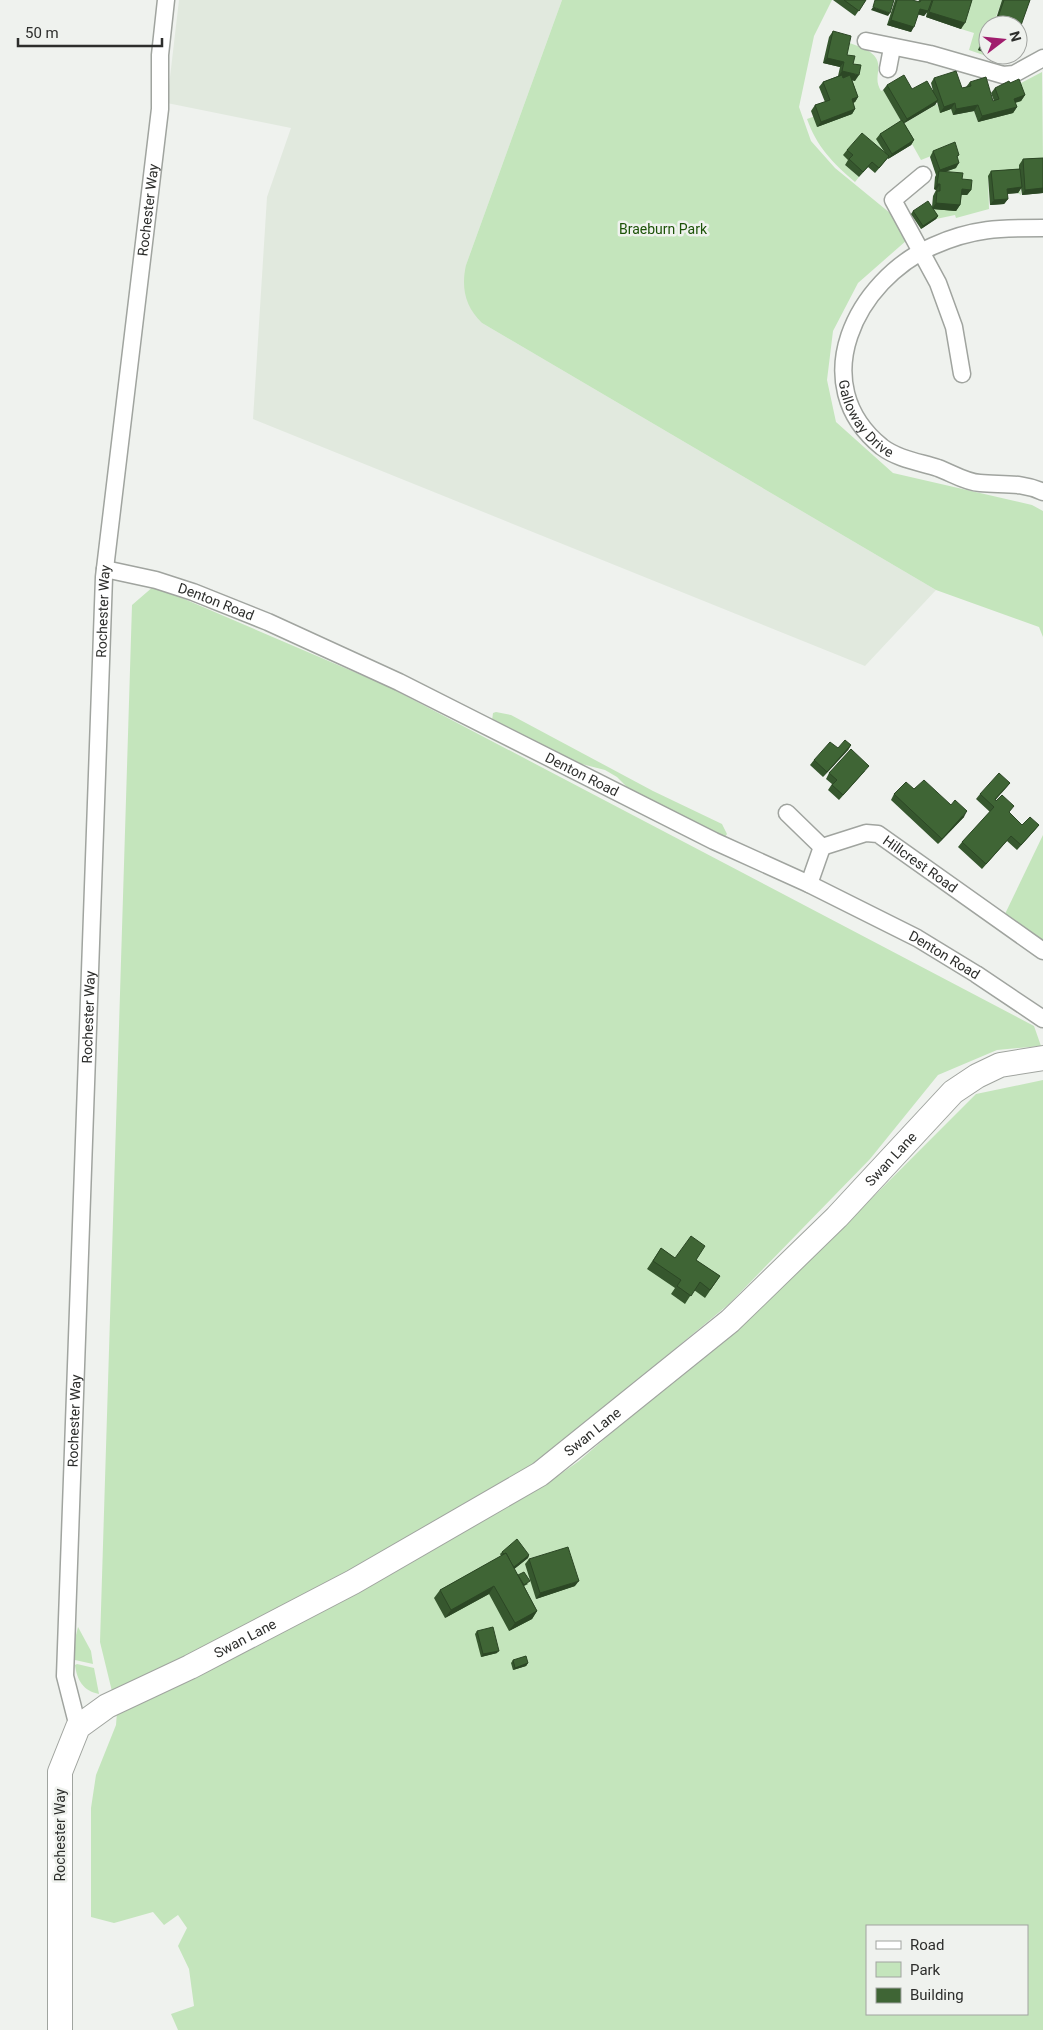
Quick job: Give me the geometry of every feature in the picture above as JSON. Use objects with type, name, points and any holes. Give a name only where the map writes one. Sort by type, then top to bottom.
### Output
[{"type":"street","name":"Rochester Way","points":[[60,2030],[60,1772],[78,1727],[65,1676],[105,569],[160,109],[160,55],[166,0]]},
{"type":"street","points":[[866,41],[892,48],[930,54],[1003,75],[1014,74],[1043,58]]},
{"type":"street","points":[[888,69],[892,48]]},
{"type":"street","points":[[923,175],[893,200],[933,271],[954,327],[962,374]]},
{"type":"street","name":"Galloway Drive","points":[[1043,228],[992,228],[976,230],[921,252],[898,268],[868,299],[850,329],[844,349],[843,365],[846,391],[852,408],[876,442],[902,458],[973,482],[1023,485],[1043,492]]},
{"type":"street","name":"Denton Road","points":[[105,569],[171,584],[268,622],[399,682],[714,841],[809,884],[917,938],[976,974],[1043,1019]]},
{"type":"street","points":[[787,813],[822,847],[809,884]]},
{"type":"street","name":"Hillcrest Road","points":[[822,847],[866,833],[878,834],[1043,951]]},
{"type":"street","name":"Swan Lane","points":[[78,1727],[107,1706],[190,1667],[353,1582],[540,1474],[730,1321],[837,1217],[953,1092],[977,1076],[1000,1065],[1043,1058]]},
{"type":"shaded area","points":[[179,0],[562,0],[466,265],[482,323],[936,590],[865,666],[253,419],[267,197],[291,128],[167,103]]},
{"type":"green space","name":"Braeburn Park","points":[[562,0],[832,0],[814,36],[799,107],[811,141],[835,168],[890,213],[907,240],[858,283],[833,331],[827,380],[836,422],[893,473],[1032,505],[1043,511],[1043,637],[1039,627],[936,590],[482,323],[476,317],[468,303],[464,289],[466,265]]},
{"type":"green space","points":[[970,0],[1002,0],[997,15],[978,15],[978,53],[969,50],[974,33],[961,29]]},
{"type":"green space","points":[[847,42],[874,55],[878,65],[877,80],[881,91],[883,90],[903,124],[937,104],[940,112],[951,109],[953,115],[974,111],[978,122],[1012,113],[1010,104],[1021,83],[1042,72],[1043,163],[1019,165],[1021,195],[988,177],[989,209],[956,218],[955,215],[936,219],[930,210],[958,194],[967,195],[938,174],[955,168],[951,148],[921,160],[912,144],[887,156],[849,160],[845,165],[859,177],[855,182],[839,168],[815,138],[807,119],[855,102],[838,77],[855,80],[843,60]]},
{"type":"green space","points":[[154,586],[387,686],[1034,1026],[1041,1046],[997,1050],[938,1075],[870,1159],[729,1304],[541,1460],[552,1480],[579,1461],[804,1266],[976,1094],[1043,1080],[1043,2030],[178,2030],[171,2014],[194,2006],[189,1969],[178,1946],[187,1928],[178,1915],[164,1925],[153,1912],[114,1923],[91,1917],[91,1808],[96,1775],[116,1725],[117,1712],[100,1642],[132,605]]},
{"type":"green space","points":[[493,713],[511,715],[653,791],[722,824],[727,834],[725,837],[630,790],[617,777],[605,770],[570,761],[492,721]]},
{"type":"green space","points":[[1043,835],[1043,943],[1004,916]]},
{"type":"green space","points":[[78,1627],[91,1651],[93,1664],[75,1660],[75,1639]]},
{"type":"green space","points":[[75,1665],[94,1668],[99,1694],[93,1693],[79,1680]]},
{"type":"building","points":[[844,0],[866,0],[859,11]]},
{"type":"building","points":[[875,0],[894,0],[890,13],[873,7]]},
{"type":"building","points":[[897,0],[920,2],[921,0],[932,0],[928,11],[920,9],[914,27],[891,20]]},
{"type":"building","points":[[933,0],[972,0],[965,23],[929,12]]},
{"type":"building","points":[[1004,0],[1030,0],[1025,15],[999,15]]},
{"type":"building","points":[[833,31],[851,36],[847,55],[855,56],[853,64],[861,65],[859,75],[842,71],[844,62],[827,58]]},
{"type":"building","points":[[956,71],[962,88],[971,86],[970,82],[986,77],[993,101],[999,99],[995,88],[1009,81],[1010,83],[1019,79],[1025,95],[1014,99],[1017,107],[982,116],[978,105],[956,109],[955,103],[944,107],[934,78]]},
{"type":"building","points":[[842,75],[843,78],[850,75],[858,97],[852,99],[855,109],[821,122],[815,105],[830,100],[823,82]]},
{"type":"building","points":[[904,75],[912,89],[927,81],[938,100],[907,119],[887,85]]},
{"type":"building","points":[[902,120],[914,140],[892,154],[880,134]]},
{"type":"building","points":[[862,133],[889,156],[879,168],[872,162],[863,172],[849,159],[853,155],[847,150]]},
{"type":"building","points":[[955,142],[959,163],[940,170],[933,151]]},
{"type":"building","points":[[1043,158],[1043,188],[1025,190],[1023,159]]},
{"type":"building","points":[[1020,169],[1022,187],[1007,189],[1008,199],[994,200],[991,171]]},
{"type":"building","points":[[939,171],[963,173],[962,179],[972,180],[971,190],[962,189],[960,205],[936,203],[937,191],[940,191],[940,184],[937,184]]},
{"type":"building","points":[[928,201],[938,216],[923,226],[913,211]]},
{"type":"building","points":[[845,740],[851,745],[827,772],[814,760],[830,742],[838,748]]},
{"type":"building","points":[[851,749],[869,766],[843,795],[832,785],[837,780],[829,773]]},
{"type":"building","points":[[999,773],[1010,783],[995,799],[996,801],[1002,795],[1014,806],[1009,812],[1022,825],[1030,817],[1039,825],[1021,845],[1011,836],[986,864],[962,842],[994,807],[980,794]]},
{"type":"building","points":[[924,780],[951,805],[955,800],[967,811],[942,839],[894,794],[906,782],[914,789]]},
{"type":"building","points":[[691,1236],[705,1246],[696,1260],[720,1276],[710,1290],[700,1282],[691,1296],[677,1286],[681,1280],[653,1261],[661,1248],[675,1258]]},
{"type":"building","points":[[517,1539],[529,1555],[514,1567],[506,1553],[502,1552]]},
{"type":"building","points":[[568,1547],[579,1581],[540,1593],[529,1559]]},
{"type":"building","points":[[506,1553],[537,1611],[515,1623],[494,1586],[451,1610],[440,1590]]},
{"type":"building","points":[[524,1572],[530,1581],[524,1585],[518,1575]]},
{"type":"building","points":[[493,1627],[499,1651],[483,1654],[477,1631]]},
{"type":"building","points":[[526,1656],[528,1663],[515,1668],[513,1660]]}]
